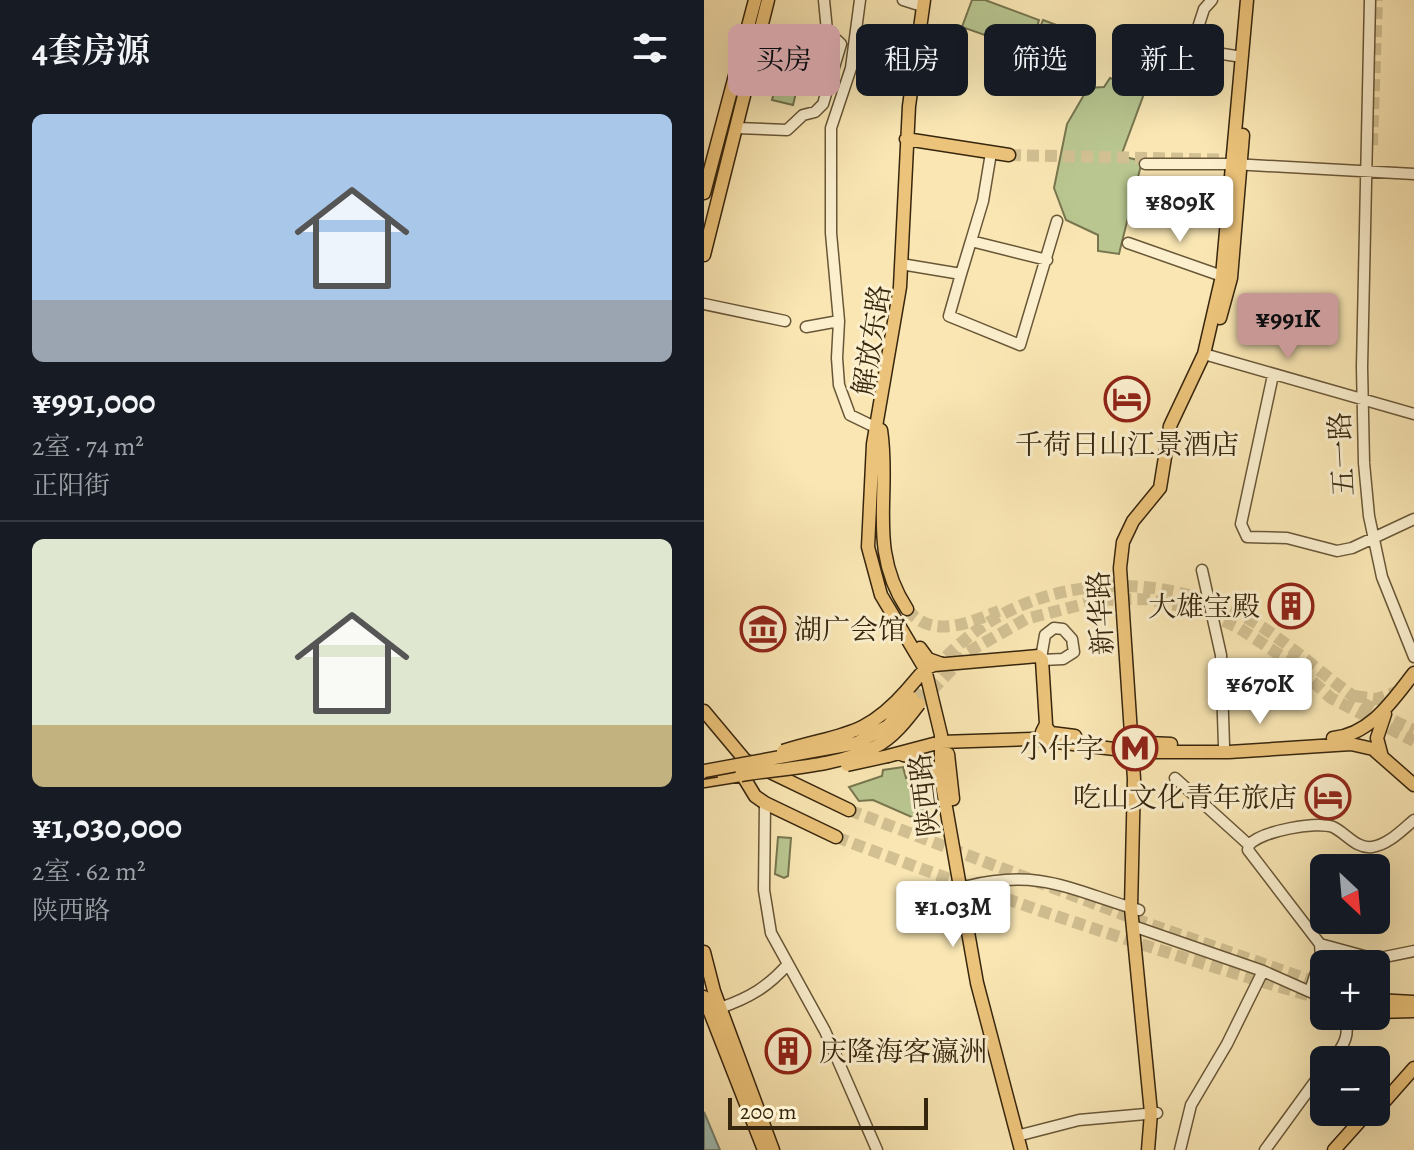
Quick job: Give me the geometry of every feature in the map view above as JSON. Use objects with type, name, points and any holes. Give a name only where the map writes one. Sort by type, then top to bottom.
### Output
[{"type":"main road","points":[[704,193],[755,0]]},
{"type":"main road","points":[[704,255],[768,0]]},
{"type":"main road","name":"新华路","points":[[1155,1150],[1135,909],[1135,748],[1120,568],[1123,542],[1133,521],[1160,488],[1175,407],[1207,355],[1231,278],[1247,0]]},
{"type":"main road","name":"新华路","points":[[1207,355],[1222,276],[1255,0]]},
{"type":"main road","name":"解放东路","points":[[925,2],[909,140],[904,264],[867,521],[869,560],[881,595],[925,669]]},
{"type":"main road","points":[[909,140],[1009,155]]},
{"type":"main road","points":[[878,429],[884,457],[882,544],[890,579],[907,609]]},
{"type":"main road","name":"解放东路","points":[[878,429],[874,520],[879,570],[925,657],[942,664]]},
{"type":"main road","points":[[704,771],[857,743],[888,726],[913,697],[925,669],[942,664],[1042,659],[1046,727],[1051,733],[1135,748],[1224,746],[1346,736],[1369,724],[1390,704],[1414,673]]},
{"type":"main road","name":"陕西路","points":[[925,669],[946,742],[985,984],[1021,1135],[1021,1150]]},
{"type":"main road","points":[[1390,704],[1378,730],[1382,757],[1414,797]]},
{"type":"main road","points":[[704,711],[755,796],[836,837]]},
{"type":"main road","points":[[704,725],[736,763],[759,769],[849,810]]},
{"type":"main road","points":[[1032,739],[1046,727]]},
{"type":"main road","points":[[704,781],[736,763],[843,765],[913,753],[946,742],[1032,739],[1229,752],[1351,744],[1367,747],[1414,785]]},
{"type":"main road","name":"陕西路","points":[[946,742],[941,779],[977,983],[1028,1150]]},
{"type":"main road","points":[[913,753],[931,766],[941,779]]},
{"type":"main road","points":[[704,952],[720,1008],[773,1150]]},
{"type":"main road","points":[[704,997],[764,1150]]},
{"type":"main road","points":[[1390,1001],[1414,1002]]},
{"type":"main road","points":[[1390,1012],[1414,1011]]},
{"type":"main road","points":[[1390,1087],[1414,1060]]},
{"type":"main road","points":[[1390,1094],[1414,1068]]},
{"type":"main road","name":"新华路","points":[[1148,1150],[1154,1113]]},
{"type":"main road","points":[[1334,1150],[1355,1126]]},
{"type":"main road","points":[[1341,1150],[1362,1126]]},
{"type":"street","points":[[736,128],[787,130],[823,104],[841,44],[827,31],[824,0]]},
{"type":"street","points":[[860,0],[851,68],[831,128],[831,233],[839,321],[837,358],[845,407],[850,415],[878,429]]},
{"type":"street","points":[[903,0],[925,2]]},
{"type":"street","points":[[1212,0],[1204,9],[1191,49],[1242,57]]},
{"type":"street","name":"五一路","points":[[1370,0],[1362,401],[1364,463],[1373,538],[1382,577],[1414,657]]},
{"type":"street","points":[[991,153],[983,201],[949,316],[1020,345],[1057,221]]},
{"type":"street","points":[[1145,164],[1237,164],[1414,174]]},
{"type":"street","points":[[971,241],[1047,260]]},
{"type":"street","points":[[1128,243],[1222,276]]},
{"type":"street","points":[[904,264],[961,274]]},
{"type":"street","points":[[704,304],[785,321]]},
{"type":"street","points":[[806,327],[839,321]]},
{"type":"street","points":[[1207,355],[1414,414]]},
{"type":"street","points":[[1273,375],[1242,531],[1253,539],[1274,537],[1337,551],[1414,519]]},
{"type":"street","points":[[1202,570],[1221,655],[1224,746]]},
{"type":"street","points":[[1175,778],[1249,845]]},
{"type":"street","points":[[765,803],[767,838],[764,890],[771,933],[825,1031],[877,1150]]},
{"type":"street","points":[[1320,950],[1320,944],[1248,850],[1249,845],[1264,833],[1328,826],[1355,843],[1371,847],[1390,840],[1414,820]]},
{"type":"street","points":[[968,886],[1030,879],[1058,882],[1135,909]]},
{"type":"street","points":[[1137,927],[1263,971],[1310,991]]},
{"type":"street","points":[[1320,944],[1375,959],[1414,951]]},
{"type":"street","points":[[720,1008],[749,999],[772,983],[788,964]]},
{"type":"street","points":[[1180,1150],[1191,1105],[1227,1044],[1263,971]]},
{"type":"street","points":[[1265,1150],[1310,1088]]},
{"type":"street","points":[[1021,1135],[1079,1120],[1154,1113]]},
{"type":"green space","points":[[972,0],[985,0],[1039,20],[1038,24],[984,24],[984,35],[963,24]]},
{"type":"green space","points":[[1110,78],[1112,96],[1143,96],[1121,156],[1142,161],[1119,254],[1098,251],[1098,235],[1066,220],[1054,188],[1067,124],[1083,96],[1096,96],[1096,88],[1104,87]]},
{"type":"green space","points":[[773,96],[795,96],[793,105],[772,100]]},
{"type":"green space","points":[[903,767],[906,778],[915,776],[923,786],[931,821],[923,822],[873,800],[859,801],[849,787],[882,776],[883,770]]},
{"type":"green space","points":[[778,837],[791,838],[788,876],[784,878],[775,874]]},
{"type":"water","points":[[704,1112],[720,1150],[704,1150]]},
{"type":"tunnel","points":[[1372,145],[1377,0]]},
{"type":"tunnel","points":[[1009,155],[1240,160]]},
{"type":"tunnel","points":[[912,698],[961,643],[995,619],[1032,601],[1071,590],[1112,586],[1153,588],[1194,596],[1232,611],[1268,631],[1372,709],[1414,730]]},
{"type":"tunnel","points":[[919,704],[968,652],[1026,619],[1099,600],[1148,599],[1203,611],[1239,628],[1292,663],[1331,698],[1414,741]]},
{"type":"tunnel","points":[[907,609],[928,624],[939,626],[963,624],[999,611]]},
{"type":"tunnel","points":[[1355,696],[1377,699],[1402,690]]},
{"type":"tunnel","points":[[849,810],[1135,919],[1310,980]]},
{"type":"tunnel","points":[[836,837],[1075,922],[1310,996]]},
{"type":"railway","points":[[704,779],[730,775]]},
{"type":"place","name":"千荷日山江景酒店","points":[[1127,399]]},
{"type":"place","name":"大雄宝殿","points":[[1291,606]]},
{"type":"place","name":"湖广会馆","points":[[763,629]]},
{"type":"place","name":"小什字","points":[[1135,748]]},
{"type":"place","name":"吃山文化青年旅店","points":[[1328,797]]},
{"type":"place","name":"庆隆海客瀛洲","points":[[788,1051]]}]
